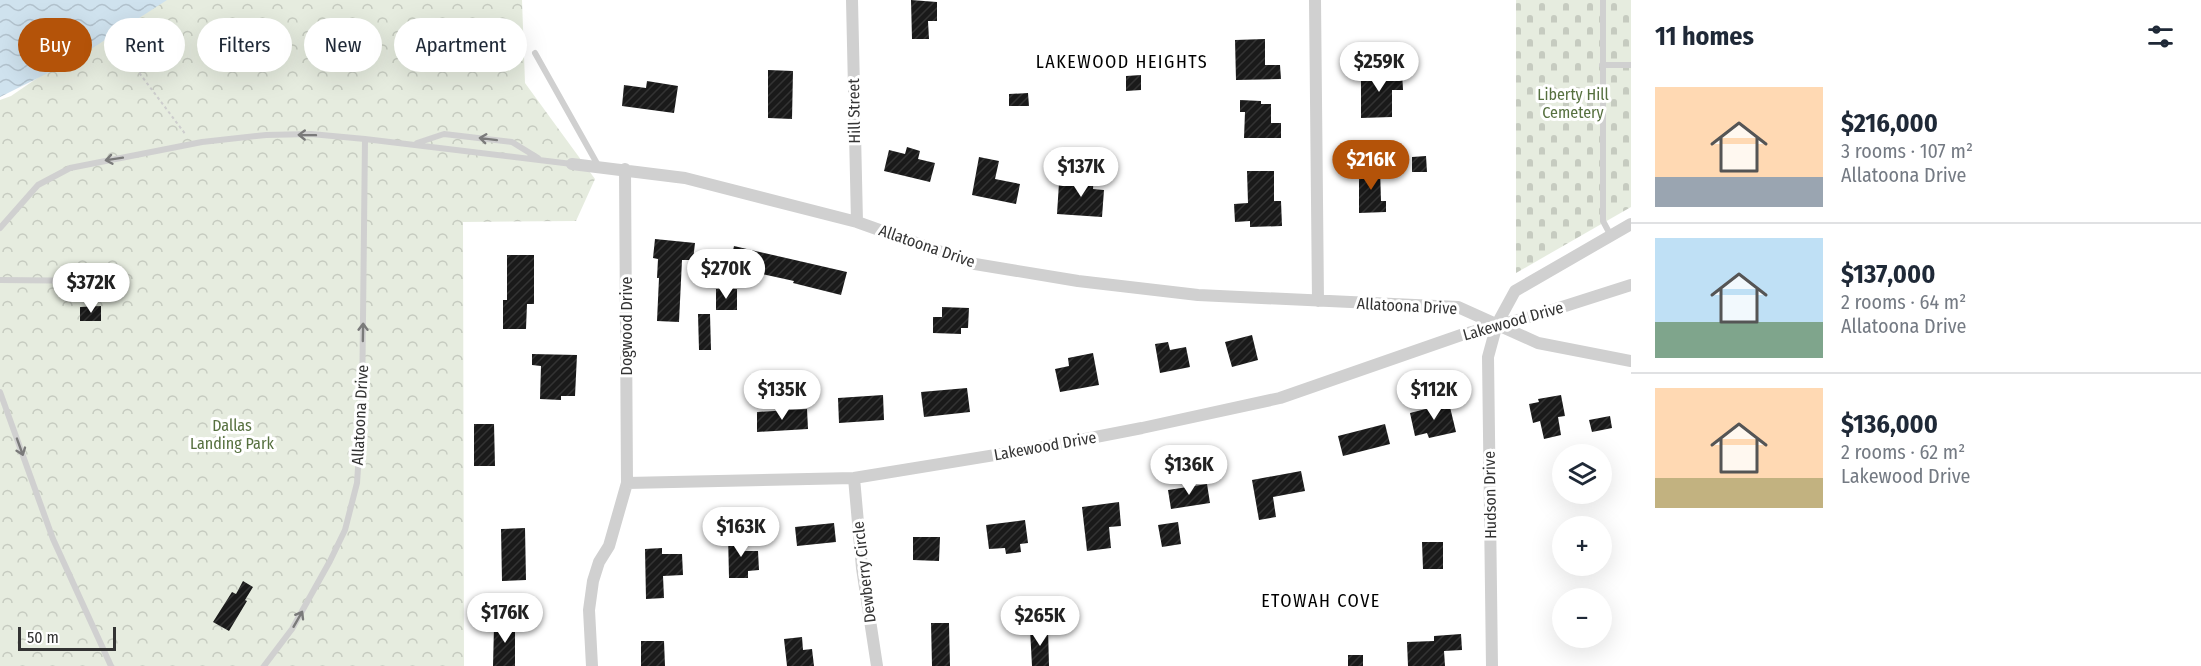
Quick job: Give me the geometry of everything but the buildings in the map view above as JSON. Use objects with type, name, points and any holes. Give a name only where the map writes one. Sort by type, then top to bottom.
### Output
[{"type":"street","name":"Hill Street","points":[[852,0],[857,222]]},
{"type":"street","points":[[1315,0],[1318,301]]},
{"type":"street","name":"Allatoona Drive","points":[[572,164],[685,178],[857,222],[975,264],[1078,281],[1198,295],[1458,307],[1538,343],[1631,361]]},
{"type":"street","name":"Dogwood Drive","points":[[625,169],[627,483]]},
{"type":"street","name":"Hudson Drive","points":[[1492,666],[1488,357],[1497,324],[1515,291],[1631,224]]},
{"type":"street","name":"Lakewood Drive","points":[[627,483],[854,478],[1044,447],[1142,428],[1280,398],[1464,334],[1537,315],[1631,285]]},
{"type":"street","name":"Dewberry Circle","points":[[854,478],[862,568],[877,666]]},
{"type":"street","points":[[592,666],[589,610],[594,580],[599,562],[609,546],[627,483]]},
{"type":"lane","points":[[1603,0],[1603,221],[1611,236]]},
{"type":"lane","points":[[535,53],[599,168]]},
{"type":"lane","points":[[1602,65],[1631,65]]},
{"type":"lane","name":"Allatoona Drive","points":[[0,228],[38,184],[70,168],[192,143],[266,135],[311,135],[414,144],[444,134],[512,142],[541,160],[572,164]]},
{"type":"lane","name":"Allatoona Drive","points":[[264,666],[292,629],[330,561],[345,530],[357,483],[362,409],[365,139]]},
{"type":"lane","points":[[414,144],[541,160]]},
{"type":"lane","points":[[0,280],[107,281]]},
{"type":"lane","points":[[0,392],[53,539],[111,666]]},
{"type":"path","points":[[139,72],[192,143]]},
{"type":"green space","name":"Dallas Landing Park","points":[[127,0],[522,0],[523,18],[394,18],[394,72],[525,72],[525,83],[595,179],[576,221],[463,222],[464,666],[0,666],[0,100],[11,96],[46,72],[92,72],[92,41],[104,33],[104,72],[185,72],[185,18],[115,18]]},
{"type":"green space","name":"Liberty Hill Cemetery","points":[[1516,0],[1631,0],[1631,207],[1516,273]]},
{"type":"water","points":[[0,0],[167,0],[139,18],[104,18],[104,41],[92,48],[92,18],[18,18],[18,72],[50,72],[0,97]]},
{"type":"district","name":"LAKEWOOD HEIGHTS","points":[[1122,62]]},
{"type":"district","name":"ETOWAH COVE","points":[[1321,601]]}]
